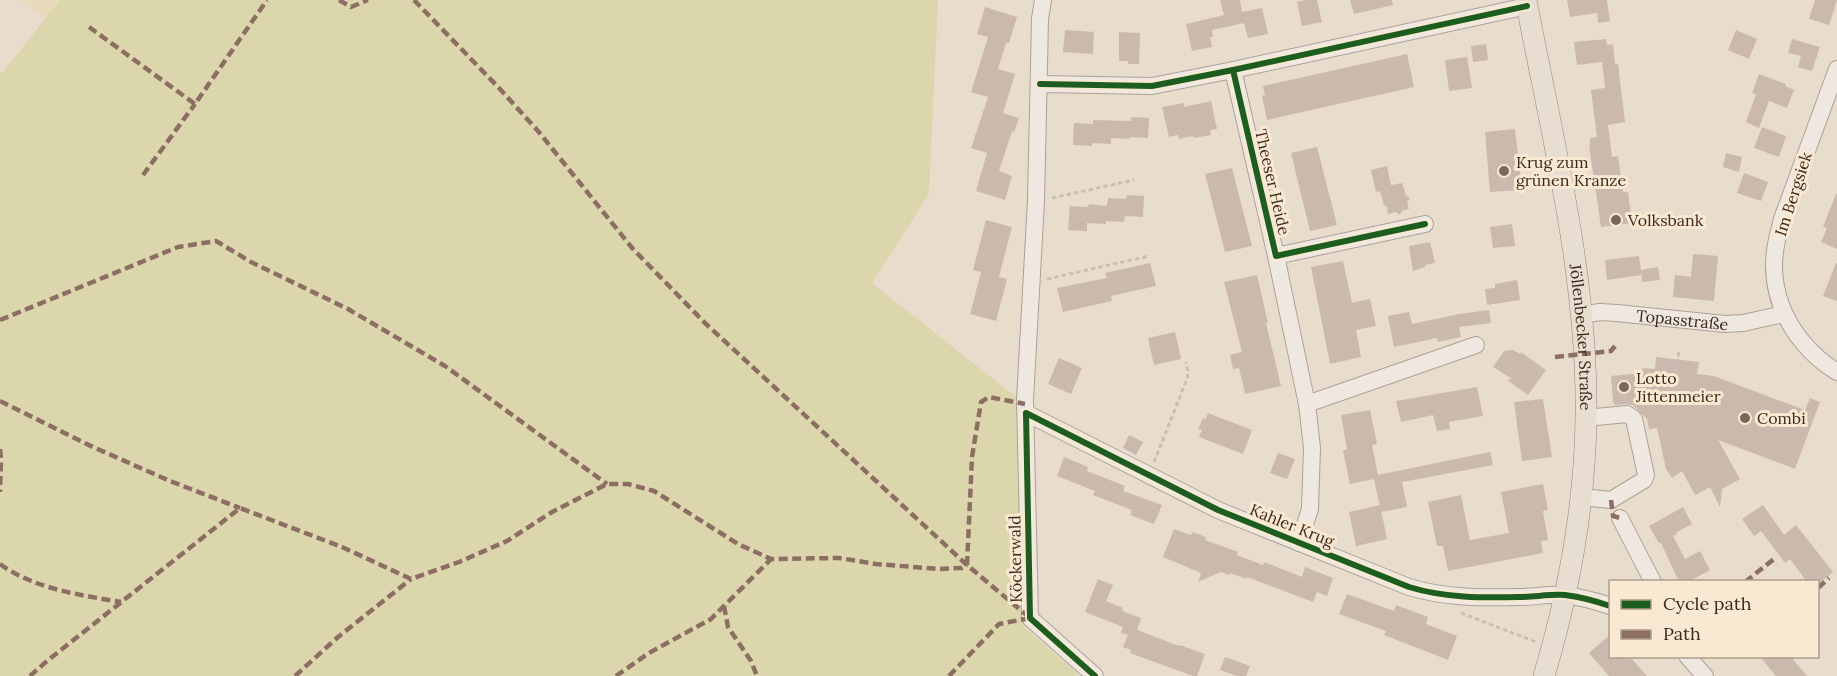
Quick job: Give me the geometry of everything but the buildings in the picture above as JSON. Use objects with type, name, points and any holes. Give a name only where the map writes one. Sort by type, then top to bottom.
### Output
[{"type":"main road","name":"Jöllenbecker Straße","points":[[1526,3],[1564,192],[1581,315],[1586,418],[1581,497],[1574,550],[1566,595],[1545,676]]},
{"type":"street","name":"Köckerwald","points":[[1038,2],[1040,84],[1026,377],[1030,618],[1095,676]]},
{"type":"street","points":[[1040,84],[1143,87],[1233,70],[1526,3]]},
{"type":"street","name":"Im Bergsiek","points":[[1837,69],[1782,219],[1774,265],[1784,314],[1805,346],[1821,362],[1837,372]]},
{"type":"street","name":"Theeser Heide","points":[[1233,70],[1276,256],[1425,224]]},
{"type":"street","name":"Kahler Krug","points":[[1276,256],[1307,404],[1312,448],[1310,509],[1299,543]]},
{"type":"street","name":"Topasstraße","points":[[1581,315],[1599,312],[1617,313],[1725,324],[1784,314]]},
{"type":"street","points":[[1307,404],[1476,345]]},
{"type":"street","name":"Kahler Krug","points":[[1026,413],[1218,510],[1409,586],[1438,594],[1478,597],[1566,595],[1609,606]]},
{"type":"street","points":[[1581,497],[1611,500],[1644,480],[1646,475],[1634,419],[1627,414],[1586,418]]},
{"type":"street","points":[[1620,518],[1652,580]]},
{"type":"street","points":[[1688,658],[1706,676]]},
{"type":"path","points":[[1036,201],[1134,180]]},
{"type":"path","points":[[1031,282],[1149,256]]},
{"type":"path","points":[[1676,371],[1679,351]]},
{"type":"path","points":[[1147,475],[1166,435],[1184,388],[1188,372],[1186,362]]},
{"type":"path","points":[[1455,610],[1552,648]]},
{"type":"shaded area","points":[[19,0],[60,0],[45,19]]},
{"type":"shaded area","points":[[60,0],[938,0],[929,194],[872,283],[1025,404],[1025,628],[1077,673],[1075,676],[0,676],[0,72],[4,71]]},
{"type":"marked path","points":[[89,27],[195,104],[267,0]]},
{"type":"marked path","points":[[339,0],[351,7],[368,0]]},
{"type":"marked path","points":[[414,0],[538,131],[633,249],[705,323],[967,565],[1030,618]]},
{"type":"marked path","points":[[143,175],[195,104]]},
{"type":"marked path","points":[[0,320],[178,247],[216,241],[251,262],[348,309],[445,366],[607,484]]},
{"type":"marked path","points":[[1555,357],[1611,351],[1615,346]]},
{"type":"marked path","points":[[967,565],[972,457],[981,402],[989,397],[1025,404]]},
{"type":"marked path","points":[[0,401],[93,447],[170,481],[240,508]]},
{"type":"marked path","points":[[0,449],[0,492]]},
{"type":"marked path","points":[[30,676],[240,508],[342,547],[411,579],[459,562],[507,541],[552,512],[607,484],[628,484],[654,491],[738,544],[771,559],[839,558],[876,564],[939,569],[962,568],[967,565]]},
{"type":"marked path","points":[[1611,500],[1613,516],[1620,518]]},
{"type":"marked path","points":[[616,676],[649,653],[711,619],[771,559]]},
{"type":"marked path","points":[[1748,580],[1774,559]]},
{"type":"marked path","points":[[0,564],[13,573],[43,585],[121,602]]},
{"type":"marked path","points":[[1819,587],[1829,578]]},
{"type":"marked path","points":[[295,676],[338,637],[411,579]]},
{"type":"marked path","points":[[724,606],[728,627],[751,661],[757,676]]},
{"type":"marked path","points":[[949,676],[999,624],[1030,618]]},
{"type":"cycle path","points":[[1040,84],[1152,86],[1527,6]]},
{"type":"cycle path","points":[[1233,70],[1276,256],[1425,224]]},
{"type":"cycle path","points":[[1095,676],[1030,618],[1026,413],[1218,510],[1409,587],[1464,596],[1565,595],[1609,606]]},
{"type":"place","name":"Krug zum grünen Kranze","points":[[1504,171]]},
{"type":"place","name":"Volksbank","points":[[1616,220]]},
{"type":"place","name":"Lotto Jittenmeier","points":[[1624,387]]},
{"type":"place","name":"Combi","points":[[1745,418]]}]
